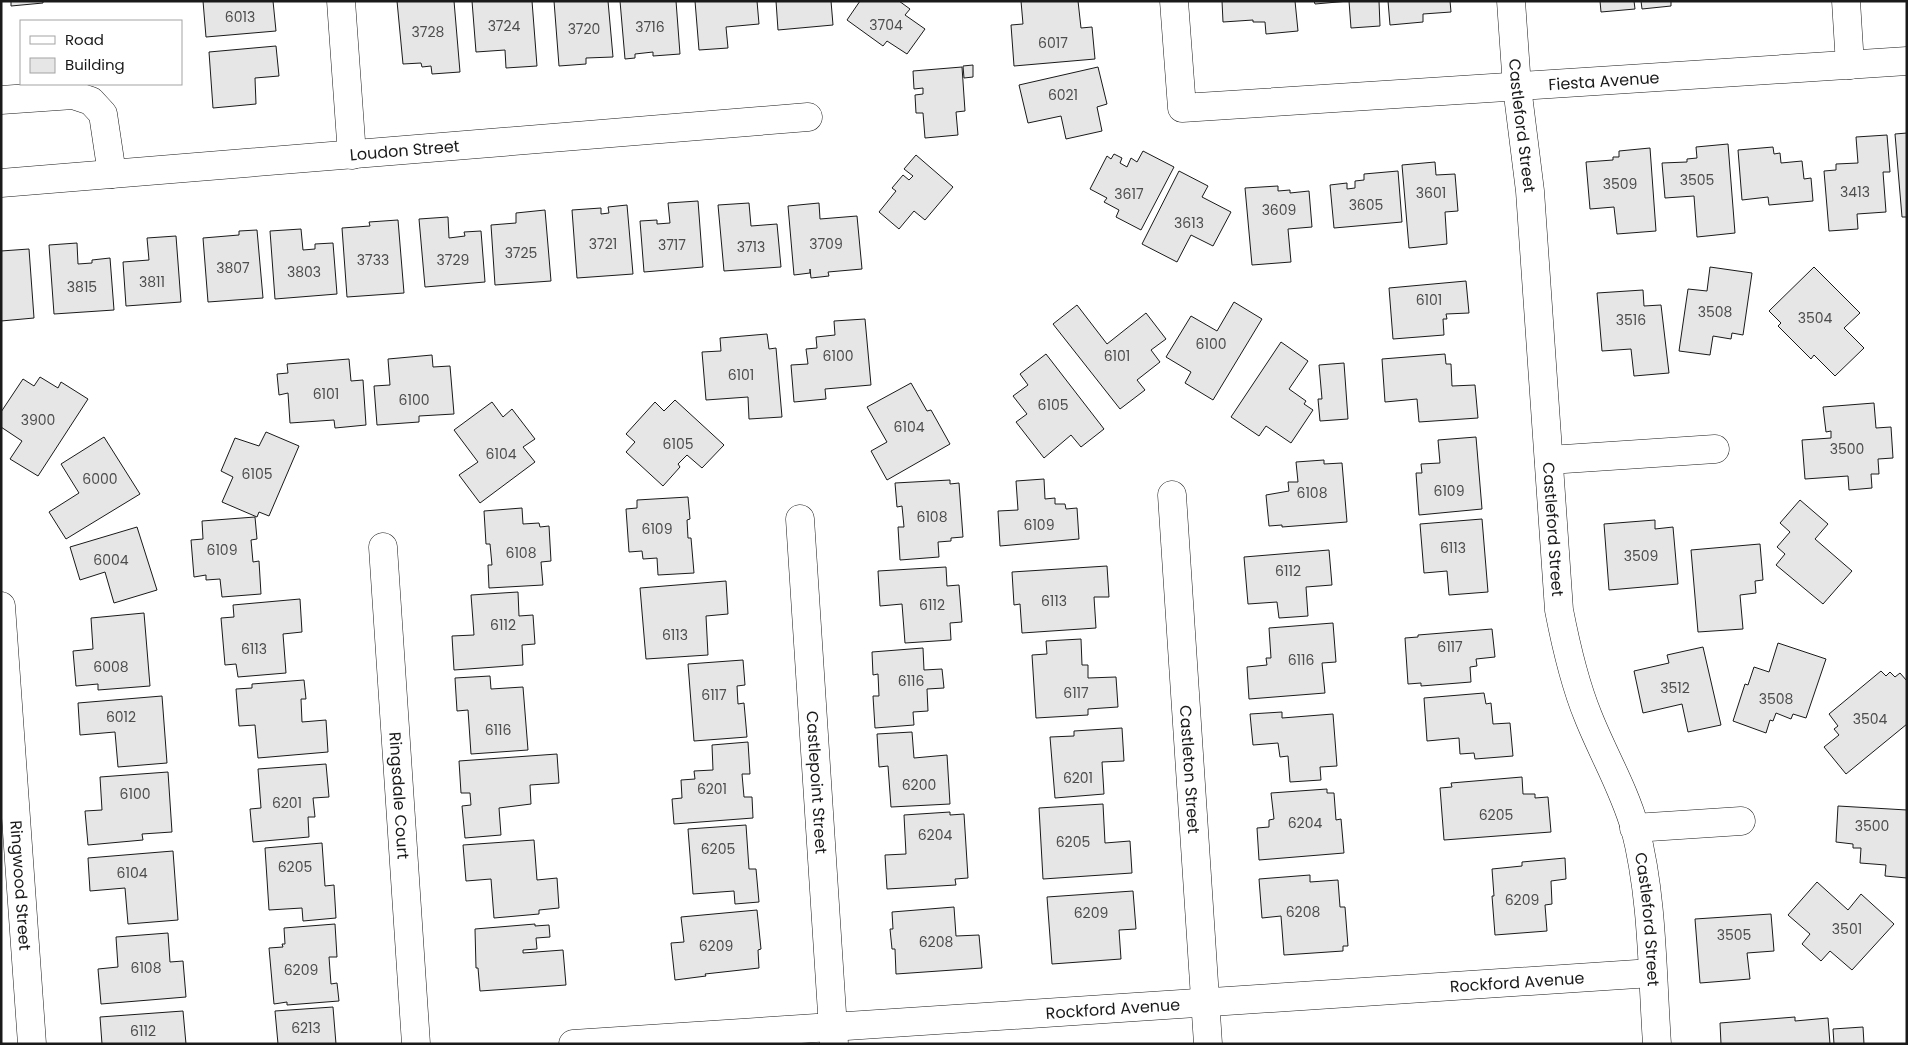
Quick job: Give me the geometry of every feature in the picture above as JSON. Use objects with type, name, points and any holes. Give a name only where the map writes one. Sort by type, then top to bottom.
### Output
[{"type":"street","points":[[341,1],[352,155]]},
{"type":"street","name":"Fiesta Avenue","points":[[1174,1],[1182,108],[1907,61]]},
{"type":"street","name":"Castleford Street","points":[[1511,1],[1517,87],[1530,191],[1559,610],[1570,664],[1588,716],[1620,787],[1634,828],[1645,880],[1657,1044]]},
{"type":"street","points":[[1846,1],[1850,65]]},
{"type":"street","points":[[1,100],[73,95],[91,101],[103,114],[112,174]]},
{"type":"street","name":"Loudon Street","points":[[1,183],[808,117]]},
{"type":"street","points":[[1549,460],[1715,449]]},
{"type":"street","name":"Castleton Street","points":[[1172,495],[1208,1044]]},
{"type":"street","name":"Castlepoint Street","points":[[800,520],[833,1035]]},
{"type":"street","name":"Ringsdale Court","points":[[383,547],[416,1044]]},
{"type":"street","name":"Ringwood Street","points":[[1,606],[12,910],[32,1044]]},
{"type":"street","points":[[1634,828],[1741,821]]},
{"type":"street","name":"Rockford Avenue","points":[[573,1044],[833,1035],[1206,1003],[1652,973]]},
{"type":"building","points":[[11,1],[43,1],[43,3],[11,6]]},
{"type":"building","points":[[203,1],[273,1],[276,31],[206,37]]},
{"type":"building","points":[[397,1],[454,1],[460,72],[432,74],[431,66],[422,67],[421,63],[403,64]]},
{"type":"building","points":[[472,1],[532,1],[537,66],[506,68],[505,50],[476,52]]},
{"type":"building","points":[[554,1],[608,1],[613,57],[586,58],[586,64],[559,66]]},
{"type":"building","points":[[620,1],[676,1],[680,54],[653,56],[653,52],[635,54],[635,58],[625,59]]},
{"type":"building","points":[[695,1],[757,1],[759,24],[726,27],[728,48],[699,50]]},
{"type":"building","points":[[776,1],[831,1],[833,25],[778,30]]},
{"type":"building","points":[[860,1],[899,1],[910,9],[905,15],[925,29],[907,54],[887,41],[883,46],[847,20]]},
{"type":"building","points":[[1021,1],[1078,1],[1081,28],[1092,27],[1095,59],[1014,66],[1011,25],[1023,24]]},
{"type":"building","points":[[1222,1],[1295,1],[1298,31],[1266,34],[1265,22],[1253,22],[1253,20],[1223,22]]},
{"type":"building","points":[[1314,1],[1349,1],[1315,4]]},
{"type":"building","points":[[1349,1],[1379,1],[1380,26],[1351,28]]},
{"type":"building","points":[[1388,1],[1450,1],[1451,12],[1423,14],[1423,22],[1390,25]]},
{"type":"building","points":[[1600,1],[1634,1],[1635,9],[1601,12]]},
{"type":"building","points":[[1641,1],[1671,1],[1671,6],[1642,9]]},
{"type":"building","points":[[276,46],[279,76],[255,78],[256,104],[213,108],[209,52]]},
{"type":"building","points":[[973,65],[973,77],[964,78],[963,66]]},
{"type":"building","points":[[962,67],[965,111],[956,112],[958,135],[925,138],[923,113],[916,113],[915,95],[923,94],[923,88],[914,89],[913,71]]},
{"type":"building","points":[[1098,67],[1107,104],[1097,107],[1102,131],[1066,139],[1061,116],[1028,123],[1019,85]]},
{"type":"building","points":[[1907,133],[1907,217],[1902,217],[1895,134]]},
{"type":"building","points":[[1887,135],[1890,172],[1883,172],[1886,212],[1857,214],[1858,229],[1829,231],[1824,171],[1836,170],[1836,164],[1858,163],[1856,137]]},
{"type":"building","points":[[1728,144],[1735,233],[1697,237],[1694,196],[1665,198],[1662,163],[1687,162],[1687,159],[1697,158],[1696,147]]},
{"type":"building","points":[[1773,147],[1774,154],[1780,153],[1781,163],[1802,161],[1804,179],[1811,178],[1813,201],[1769,205],[1768,197],[1742,200],[1738,150]]},
{"type":"building","points":[[1650,148],[1656,231],[1617,234],[1614,207],[1590,209],[1586,162],[1613,160],[1613,157],[1619,157],[1619,151]]},
{"type":"building","points":[[1143,151],[1174,167],[1141,230],[1116,217],[1119,210],[1104,202],[1107,198],[1090,189],[1107,156],[1111,159],[1114,154],[1122,158],[1120,163],[1127,167],[1131,158],[1137,162]]},
{"type":"building","points":[[916,155],[953,187],[925,220],[914,211],[899,229],[879,212],[896,191],[892,188],[903,175],[909,180],[913,176],[904,169]]},
{"type":"building","points":[[1435,162],[1436,175],[1455,174],[1458,211],[1445,212],[1447,244],[1409,248],[1402,165]]},
{"type":"building","points":[[1179,171],[1208,186],[1202,197],[1231,212],[1213,246],[1191,235],[1177,262],[1142,244]]},
{"type":"building","points":[[1398,171],[1402,222],[1334,228],[1330,185],[1347,183],[1347,189],[1355,188],[1355,181],[1364,180],[1364,174]]},
{"type":"building","points":[[1278,186],[1278,191],[1290,190],[1290,193],[1309,191],[1312,227],[1288,229],[1291,262],[1252,265],[1245,188]]},
{"type":"building","points":[[698,201],[703,267],[644,272],[640,221],[657,220],[657,224],[670,223],[668,203]]},
{"type":"building","points":[[749,203],[751,226],[777,224],[781,267],[724,271],[718,205]]},
{"type":"building","points":[[819,203],[820,219],[857,216],[862,269],[828,272],[829,276],[811,278],[810,269],[810,273],[794,275],[788,206]]},
{"type":"building","points":[[627,205],[633,274],[577,278],[572,210],[601,208],[601,214],[609,213],[608,207]]},
{"type":"building","points":[[545,210],[551,281],[495,285],[491,225],[516,223],[516,213]]},
{"type":"building","points":[[448,217],[449,238],[465,236],[464,232],[481,231],[485,282],[425,287],[419,219]]},
{"type":"building","points":[[398,220],[404,293],[347,297],[342,228],[370,226],[369,222]]},
{"type":"building","points":[[301,229],[303,250],[315,249],[315,244],[333,243],[337,294],[275,299],[270,231]]},
{"type":"building","points":[[257,230],[263,298],[208,302],[203,238],[239,235],[239,231]]},
{"type":"building","points":[[176,236],[181,302],[126,306],[123,262],[149,260],[147,238]]},
{"type":"building","points":[[77,243],[78,264],[92,263],[92,260],[110,258],[114,310],[54,314],[49,245]]},
{"type":"building","points":[[29,249],[34,318],[1,321],[1,251]]},
{"type":"building","points":[[1710,267],[1752,273],[1743,335],[1732,333],[1731,339],[1713,336],[1710,355],[1679,351],[1688,289],[1707,291]]},
{"type":"building","points":[[1814,267],[1860,313],[1844,328],[1864,348],[1835,376],[1814,355],[1811,359],[1778,326],[1781,323],[1769,311]]},
{"type":"building","points":[[1466,281],[1469,313],[1446,314],[1447,319],[1443,319],[1444,335],[1393,339],[1389,288]]},
{"type":"building","points":[[1643,290],[1644,306],[1661,305],[1669,373],[1634,376],[1631,349],[1602,351],[1597,293]]},
{"type":"building","points":[[1234,302],[1262,319],[1213,400],[1185,383],[1191,372],[1166,357],[1191,316],[1217,331]]},
{"type":"building","points":[[1077,305],[1107,344],[1146,313],[1166,339],[1151,350],[1160,362],[1137,380],[1145,390],[1120,409],[1053,324]]},
{"type":"building","points":[[865,319],[871,385],[825,389],[826,399],[794,402],[791,365],[808,364],[806,349],[817,348],[816,337],[835,335],[834,321]]},
{"type":"building","points":[[767,334],[769,349],[776,348],[782,417],[749,419],[748,397],[706,400],[702,352],[721,351],[720,338]]},
{"type":"building","points":[[1281,342],[1308,361],[1289,389],[1306,401],[1304,404],[1313,410],[1291,443],[1266,426],[1259,436],[1231,417]]},
{"type":"building","points":[[1046,354],[1104,429],[1081,447],[1071,435],[1044,458],[1016,422],[1027,414],[1013,396],[1028,385],[1020,374]]},
{"type":"building","points":[[1445,354],[1446,364],[1451,364],[1452,386],[1475,385],[1478,418],[1419,422],[1417,399],[1385,402],[1382,359]]},
{"type":"building","points":[[432,355],[433,367],[450,366],[454,414],[419,416],[419,422],[377,425],[374,386],[390,385],[388,359]]},
{"type":"building","points":[[349,359],[351,381],[363,380],[366,425],[335,428],[334,420],[290,423],[288,393],[279,395],[277,374],[288,373],[287,364]]},
{"type":"building","points":[[1344,363],[1348,419],[1320,421],[1318,399],[1322,399],[1319,365]]},
{"type":"building","points":[[40,377],[58,388],[61,382],[88,399],[38,476],[10,459],[22,441],[1,427],[1,412],[23,379],[34,386]]},
{"type":"building","points":[[911,383],[927,411],[931,410],[950,444],[887,480],[871,451],[887,442],[867,407]]},
{"type":"building","points":[[675,400],[724,445],[702,468],[687,455],[678,464],[680,467],[663,486],[626,452],[635,442],[626,434],[655,402],[664,411]]},
{"type":"building","points":[[492,402],[503,417],[512,409],[535,439],[523,447],[535,462],[480,503],[459,475],[478,462],[454,430]]},
{"type":"building","points":[[1874,403],[1876,428],[1891,427],[1893,458],[1878,459],[1879,474],[1871,474],[1872,488],[1849,490],[1848,476],[1805,479],[1802,440],[1831,438],[1831,431],[1826,432],[1823,407]]},
{"type":"building","points":[[266,432],[299,446],[269,516],[259,512],[257,517],[222,502],[233,477],[221,471],[235,438],[259,446]]},
{"type":"building","points":[[104,437],[140,494],[66,539],[49,512],[79,493],[61,464]]},
{"type":"building","points":[[1476,437],[1482,509],[1419,515],[1416,473],[1422,473],[1421,464],[1440,463],[1438,440]]},
{"type":"building","points":[[1324,460],[1324,464],[1342,463],[1347,522],[1282,527],[1282,525],[1269,526],[1266,495],[1289,491],[1288,482],[1298,482],[1296,462]]},
{"type":"building","points":[[1044,479],[1045,499],[1055,498],[1055,504],[1065,504],[1066,509],[1077,508],[1079,539],[1000,546],[998,511],[1018,510],[1016,481]]},
{"type":"building","points":[[950,480],[950,484],[959,483],[963,537],[951,538],[951,541],[938,542],[939,557],[900,560],[898,527],[904,527],[902,506],[897,507],[895,483]]},
{"type":"building","points":[[688,497],[690,519],[687,520],[688,538],[691,538],[694,573],[658,575],[657,558],[643,559],[642,551],[629,552],[626,509],[637,508],[637,500]]},
{"type":"building","points":[[1800,500],[1828,524],[1815,539],[1852,571],[1823,604],[1776,565],[1785,554],[1777,547],[1790,532],[1780,523]]},
{"type":"building","points":[[522,508],[523,524],[539,523],[540,527],[549,526],[551,561],[541,562],[543,585],[489,588],[488,565],[492,565],[490,544],[486,544],[484,511]]},
{"type":"building","points":[[255,517],[257,539],[251,540],[253,562],[259,561],[261,594],[222,597],[220,579],[206,580],[206,575],[194,577],[191,540],[203,539],[202,521]]},
{"type":"building","points":[[1482,519],[1488,592],[1449,595],[1447,571],[1424,573],[1420,524]]},
{"type":"building","points":[[1655,520],[1655,529],[1673,527],[1678,584],[1609,590],[1604,524]]},
{"type":"building","points":[[137,527],[157,590],[114,603],[105,572],[80,580],[70,547]]},
{"type":"building","points":[[1760,544],[1763,580],[1755,581],[1756,593],[1740,595],[1743,629],[1698,632],[1691,550]]},
{"type":"building","points":[[1329,550],[1332,585],[1306,587],[1308,616],[1279,618],[1277,602],[1248,604],[1244,557]]},
{"type":"building","points":[[1107,566],[1109,597],[1094,597],[1096,628],[1022,633],[1020,604],[1014,605],[1012,572]]},
{"type":"building","points":[[946,567],[947,586],[959,585],[962,622],[950,623],[951,640],[905,643],[902,604],[880,606],[878,571]]},
{"type":"building","points":[[726,581],[728,614],[706,616],[708,655],[646,659],[640,588]]},
{"type":"building","points":[[518,592],[519,616],[533,615],[535,644],[522,645],[523,665],[454,670],[452,636],[474,635],[471,595]]},
{"type":"building","points":[[300,599],[302,632],[283,634],[286,673],[238,677],[236,664],[225,665],[221,618],[234,617],[233,605]]},
{"type":"building","points":[[144,613],[150,686],[98,690],[98,684],[76,686],[73,651],[93,649],[91,618]]},
{"type":"building","points":[[1333,623],[1336,662],[1322,663],[1325,693],[1249,699],[1247,667],[1267,665],[1266,658],[1271,658],[1269,628]]},
{"type":"building","points":[[1492,629],[1495,657],[1476,659],[1477,666],[1470,667],[1471,682],[1421,686],[1421,683],[1408,684],[1405,638],[1418,637],[1418,635]]},
{"type":"building","points":[[1081,639],[1082,665],[1088,665],[1088,678],[1116,677],[1118,707],[1088,709],[1088,715],[1036,718],[1032,655],[1047,654],[1046,641]]},
{"type":"building","points":[[1778,643],[1826,659],[1806,718],[1793,714],[1791,719],[1776,713],[1773,721],[1770,720],[1766,733],[1733,721],[1745,684],[1748,685],[1754,667],[1769,672]]},
{"type":"building","points":[[1703,647],[1721,725],[1688,732],[1682,704],[1643,713],[1634,671],[1669,663],[1667,655]]},
{"type":"building","points":[[923,648],[924,670],[942,669],[944,688],[927,689],[928,711],[913,712],[914,725],[875,728],[873,696],[879,696],[878,674],[873,675],[872,652]]},
{"type":"building","points":[[743,660],[745,685],[737,686],[738,704],[744,703],[747,737],[694,741],[688,664]]},
{"type":"building","points":[[1881,671],[1886,676],[1890,672],[1895,677],[1900,673],[1907,681],[1907,724],[1846,774],[1824,747],[1839,735],[1834,729],[1838,726],[1829,714]]},
{"type":"building","points":[[490,676],[491,689],[523,687],[528,750],[471,754],[468,710],[457,711],[455,678]]},
{"type":"building","points":[[304,680],[306,699],[301,699],[302,722],[326,720],[328,752],[258,758],[255,725],[239,726],[236,689],[252,688],[252,684]]},
{"type":"building","points":[[1484,693],[1486,704],[1491,703],[1493,724],[1510,723],[1513,756],[1475,759],[1474,753],[1460,754],[1459,738],[1427,741],[1424,698]]},
{"type":"building","points":[[162,696],[167,763],[118,767],[115,732],[80,735],[78,703]]},
{"type":"building","points":[[1282,712],[1282,718],[1333,714],[1337,766],[1320,767],[1321,780],[1290,782],[1288,756],[1280,757],[1278,743],[1253,745],[1250,714]]},
{"type":"building","points":[[1122,728],[1124,761],[1102,762],[1104,794],[1055,798],[1050,737],[1074,736],[1074,731]]},
{"type":"building","points":[[912,732],[914,758],[947,755],[950,804],[891,807],[888,766],[879,767],[877,734]]},
{"type":"building","points":[[748,742],[750,774],[742,774],[744,797],[752,797],[753,818],[674,824],[672,799],[682,798],[681,780],[695,779],[694,771],[713,770],[712,745]]},
{"type":"building","points":[[557,754],[559,783],[530,785],[531,804],[499,808],[501,835],[465,838],[462,806],[471,805],[470,793],[461,793],[459,761]]},
{"type":"building","points":[[326,764],[329,797],[313,798],[315,817],[308,817],[309,837],[253,842],[250,809],[261,808],[258,769]]},
{"type":"building","points":[[168,772],[172,832],[142,834],[143,840],[88,845],[85,811],[102,810],[100,777]]},
{"type":"building","points":[[1522,777],[1523,794],[1535,794],[1535,798],[1548,797],[1551,832],[1444,840],[1440,788],[1452,787],[1451,783]]},
{"type":"building","points":[[1327,789],[1327,793],[1334,793],[1336,820],[1341,819],[1344,853],[1259,860],[1257,828],[1269,827],[1269,820],[1274,819],[1271,793]]},
{"type":"building","points":[[1103,804],[1105,843],[1130,841],[1132,873],[1043,879],[1039,808]]},
{"type":"building","points":[[1838,806],[1907,810],[1907,878],[1885,876],[1886,865],[1860,863],[1861,848],[1853,848],[1853,844],[1836,842]]},
{"type":"building","points":[[950,812],[950,815],[964,814],[968,878],[955,879],[956,885],[887,889],[885,855],[906,854],[904,815]]},
{"type":"building","points":[[746,825],[749,869],[756,869],[759,902],[735,904],[734,891],[693,894],[688,829]]},
{"type":"building","points":[[534,840],[537,880],[557,878],[559,908],[539,910],[539,914],[494,918],[491,879],[466,881],[463,845]]},
{"type":"building","points":[[322,843],[325,886],[334,885],[336,918],[303,921],[302,908],[269,910],[265,848]]},
{"type":"building","points":[[173,851],[178,920],[128,924],[125,888],[90,891],[88,858]]},
{"type":"building","points":[[1565,858],[1566,879],[1551,881],[1552,904],[1545,905],[1547,931],[1495,935],[1492,869],[1522,866],[1522,862]]},
{"type":"building","points":[[1310,875],[1310,882],[1338,880],[1340,907],[1345,907],[1348,946],[1343,946],[1343,951],[1284,955],[1281,916],[1262,918],[1259,879]]},
{"type":"building","points":[[1817,882],[1848,910],[1861,894],[1894,924],[1852,970],[1830,951],[1821,961],[1802,944],[1810,934],[1788,915]]},
{"type":"building","points":[[1133,891],[1136,929],[1119,930],[1121,959],[1052,964],[1047,897]]},
{"type":"building","points":[[954,907],[956,936],[979,935],[982,968],[896,974],[895,949],[892,949],[890,929],[893,929],[892,912]]},
{"type":"building","points":[[757,910],[761,949],[758,950],[759,968],[705,974],[706,976],[675,980],[671,943],[684,942],[681,917]]},
{"type":"building","points":[[1771,914],[1774,951],[1747,953],[1750,979],[1700,983],[1695,919]]},
{"type":"building","points":[[335,924],[337,957],[329,957],[331,984],[337,983],[339,1001],[287,1005],[287,1002],[274,1004],[269,948],[283,947],[282,944],[285,944],[284,928]]},
{"type":"building","points":[[535,924],[535,926],[549,925],[550,937],[536,938],[537,949],[523,950],[523,953],[563,950],[566,985],[480,991],[478,968],[476,968],[475,929]]},
{"type":"building","points":[[168,933],[170,962],[183,961],[186,997],[101,1004],[98,969],[118,967],[116,937]]},
{"type":"building","points":[[333,1007],[336,1044],[278,1044],[275,1011]]},
{"type":"building","points":[[183,1011],[186,1044],[102,1044],[100,1017]]},
{"type":"building","points":[[1795,1017],[1795,1021],[1828,1018],[1830,1044],[1721,1044],[1720,1023]]},
{"type":"building","points":[[1863,1027],[1864,1044],[1834,1044],[1833,1029]]}]
